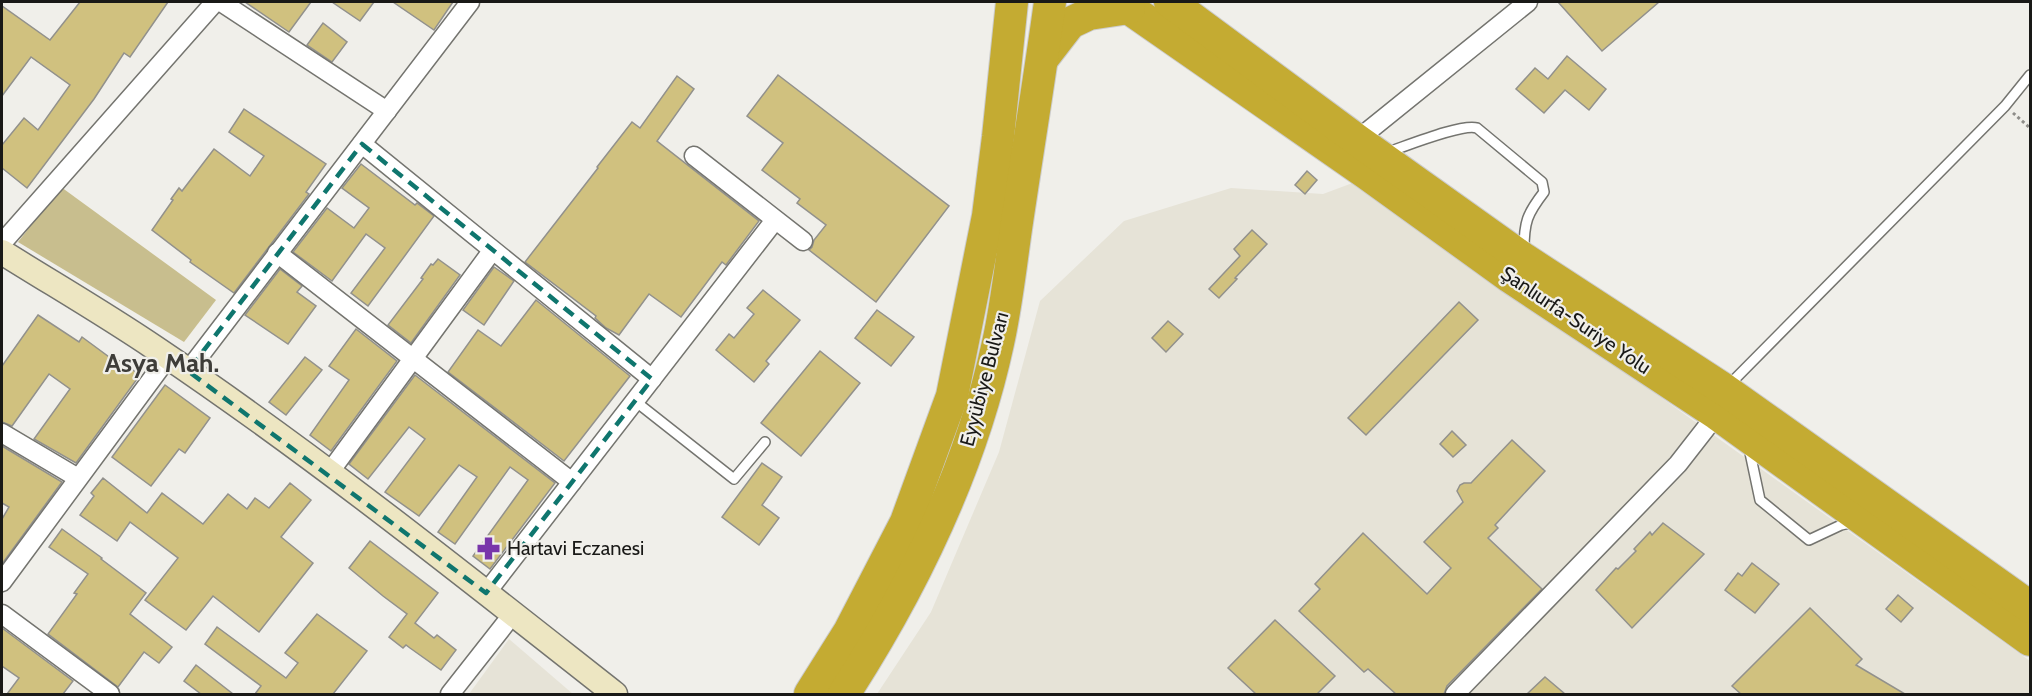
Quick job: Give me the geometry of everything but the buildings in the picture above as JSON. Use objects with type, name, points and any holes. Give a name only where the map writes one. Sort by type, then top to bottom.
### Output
[{"type":"highway","name":"Eyyübiye Bulvarı","points":[[810,694],[849,632],[906,522],[952,396],[988,216],[1012,2]]},
{"type":"highway","name":"Eyyübiye Bulvarı","points":[[844,694],[870,653],[930,541],[980,412],[999,342],[1050,2]]},
{"type":"highway","name":"Şanlıurfa-Suriye Yolu","points":[[1170,2],[1524,259],[1727,412],[1866,522],[2031,640]]},
{"type":"highway","points":[[1042,58],[1070,23],[1089,14],[1124,5]]},
{"type":"highway","name":"Şanlıurfa-Suriye Yolu","points":[[1124,5],[1366,173],[1509,277],[1727,412],[2031,607]]},
{"type":"main road","points":[[2,252],[154,347],[188,371],[329,473],[486,592],[615,694]]},
{"type":"main road","points":[[2,271],[160,368],[597,694]]},
{"type":"street","points":[[2,243],[215,2]]},
{"type":"street","points":[[221,2],[387,111]]},
{"type":"street","points":[[188,371],[470,2]]},
{"type":"street","points":[[1368,147],[1528,2]]},
{"type":"street","points":[[362,144],[652,378]]},
{"type":"street","points":[[694,156],[802,241]]},
{"type":"street","points":[[486,592],[775,220]]},
{"type":"street","points":[[329,473],[492,251]]},
{"type":"street","points":[[277,253],[572,482]]},
{"type":"street","points":[[2,582],[160,368]]},
{"type":"street","points":[[1455,694],[1727,412]]},
{"type":"street","points":[[2,433],[78,478]]},
{"type":"street","points":[[2,614],[110,694]]},
{"type":"street","points":[[450,694],[505,624]]},
{"type":"lane","points":[[1866,522],[1846,523],[1809,540],[1760,500],[1751,454],[1727,412],[2031,75]]},
{"type":"lane","points":[[1368,147],[1471,125],[1478,128],[1542,182],[1544,192],[1528,213],[1525,222],[1524,259]]},
{"type":"lane","points":[[634,401],[734,479],[765,442]]},
{"type":"path","points":[[2005,106],[2031,128]]},
{"type":"highlighted area","points":[[362,144],[652,379],[486,593],[188,371]]},
{"type":"shaded area","points":[[1358,181],[2030,661],[2030,694],[877,694],[931,612],[999,452],[1040,301],[1124,221],[1231,188],[1323,194]]},
{"type":"shaded area","points":[[61,187],[216,300],[184,342],[18,242]]},
{"type":"shaded area","points":[[509,639],[573,694],[469,694]]},
{"type":"place","name":"Hartavi Eczanesi","points":[[489,548]]},
{"type":"district","name":"Asya Mah.","points":[[162,363]]}]
